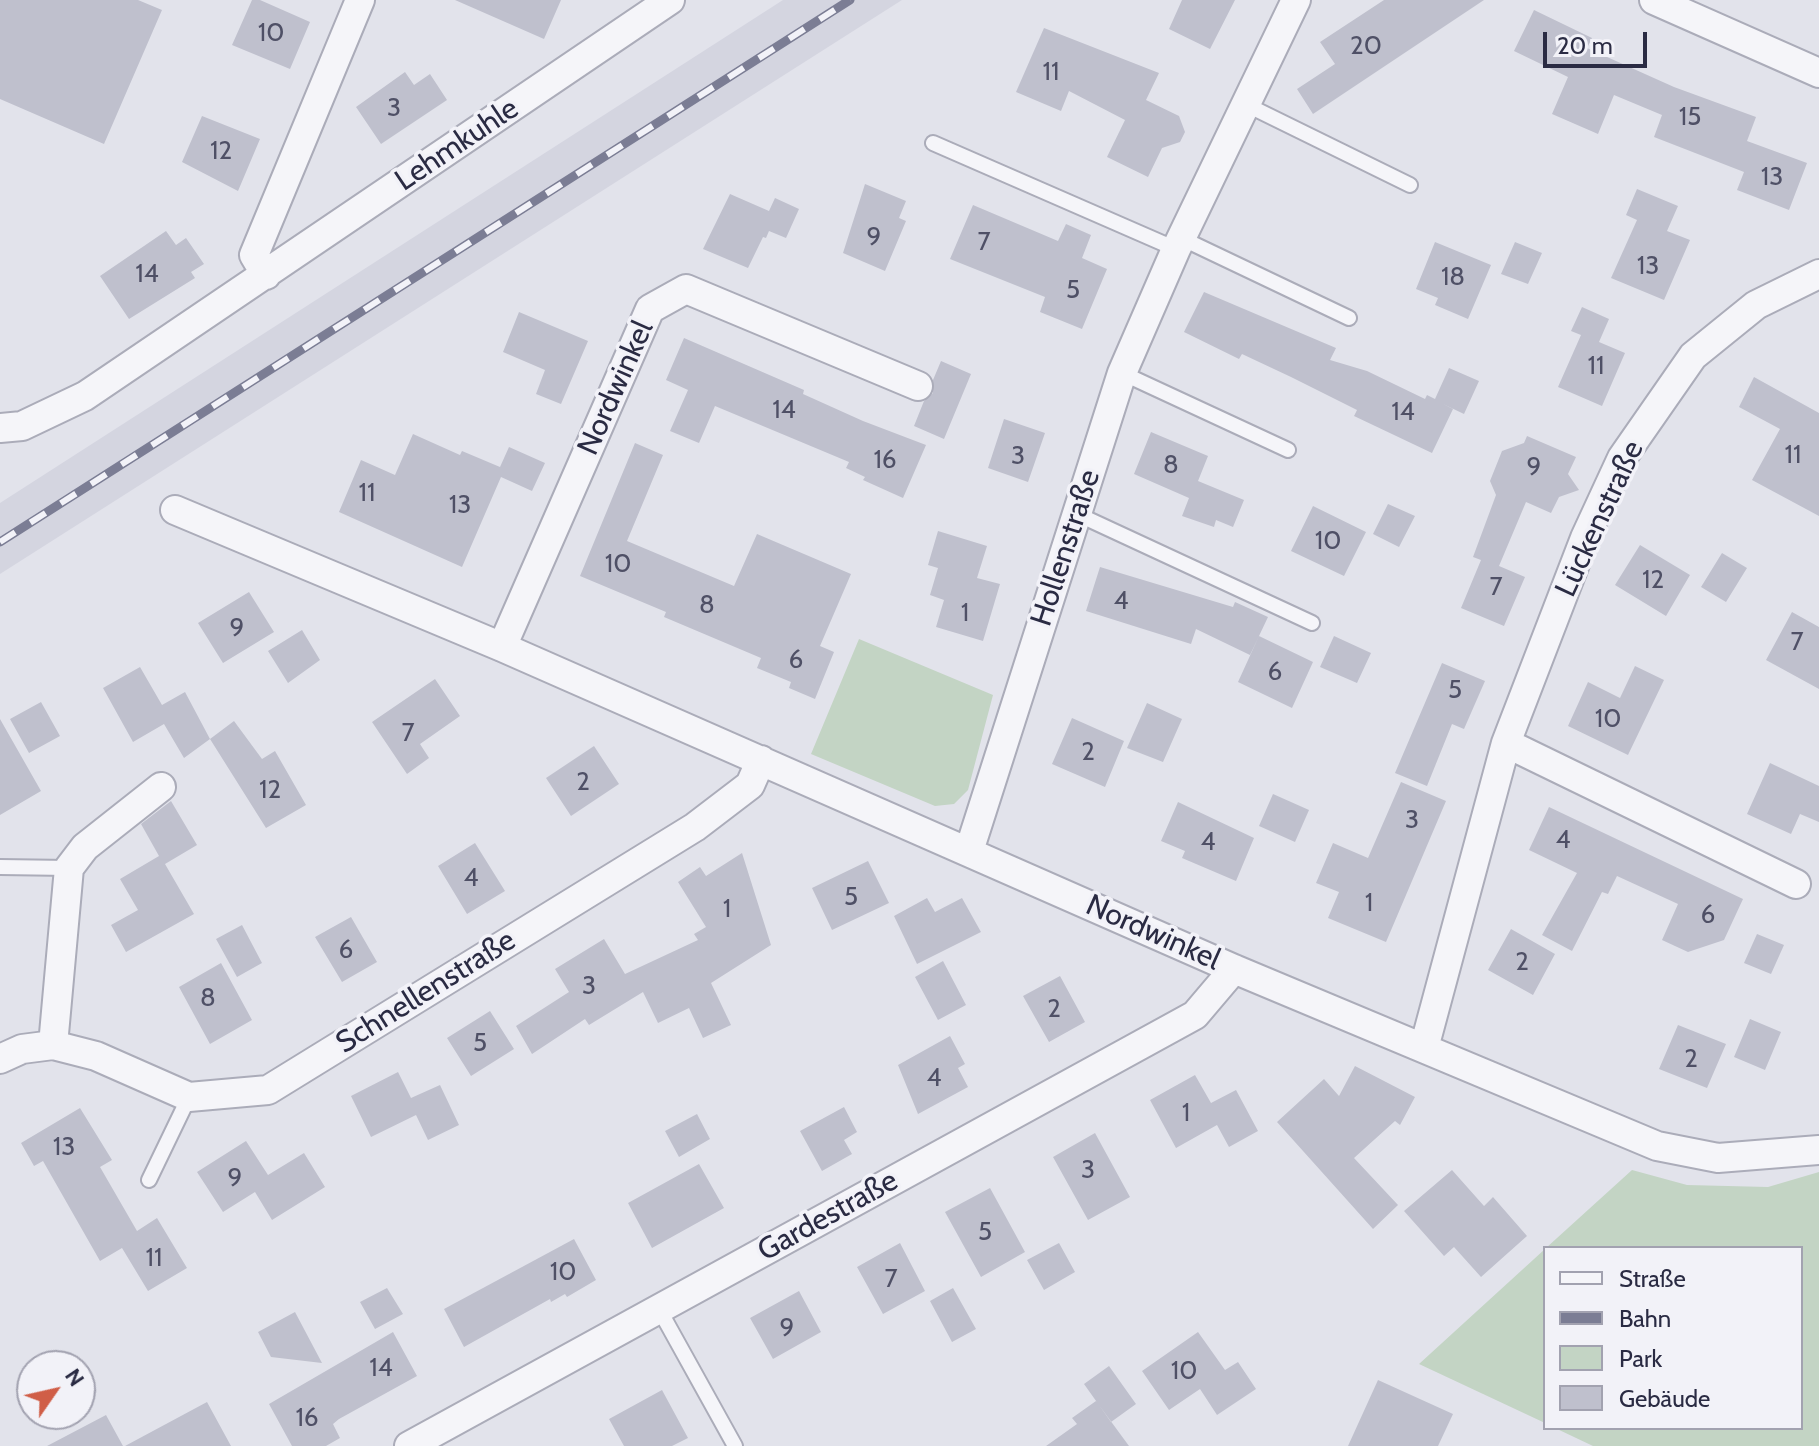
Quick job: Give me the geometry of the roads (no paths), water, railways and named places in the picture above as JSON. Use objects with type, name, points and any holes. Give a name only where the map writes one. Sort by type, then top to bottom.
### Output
[{"type":"street","points":[[266,275],[254,255],[360,0]]},
{"type":"street","name":"Hollenstraße","points":[[969,851],[1122,373],[1178,244],[1296,0]]},
{"type":"street","points":[[1654,0],[1819,73]]},
{"type":"street","name":"Lehmkuhle","points":[[0,428],[22,426],[85,396],[266,275],[651,5]]},
{"type":"street","name":"Lückenstraße","points":[[1424,1048],[1506,743],[1585,538],[1622,458],[1693,356],[1756,305],[1819,274]]},
{"type":"street","name":"Nordwinkel","points":[[502,647],[650,309],[686,289],[918,386]]},
{"type":"street","name":"Nordwinkel","points":[[175,510],[502,647],[1234,969],[1657,1146],[1718,1158],[1819,1150]]},
{"type":"street","points":[[1506,743],[1796,884]]},
{"type":"street","name":"Schnellenstraße","points":[[0,1059],[22,1049],[53,1045],[96,1056],[189,1097],[268,1090],[695,827],[750,785],[761,760]]},
{"type":"street","points":[[53,1045],[69,868],[85,847],[161,787]]},
{"type":"street","name":"Gardestraße","points":[[409,1446],[1195,1015],[1234,969]]},
{"type":"lane","points":[[1245,104],[1410,185]]},
{"type":"lane","points":[[933,143],[1349,318]]},
{"type":"lane","points":[[1122,373],[1288,450]]},
{"type":"lane","points":[[1077,514],[1312,623]]},
{"type":"lane","points":[[0,867],[69,868]]},
{"type":"lane","points":[[149,1180],[189,1097]]},
{"type":"lane","points":[[659,1309],[735,1446]]},
{"type":"railway","points":[[0,542],[850,0]]}]
